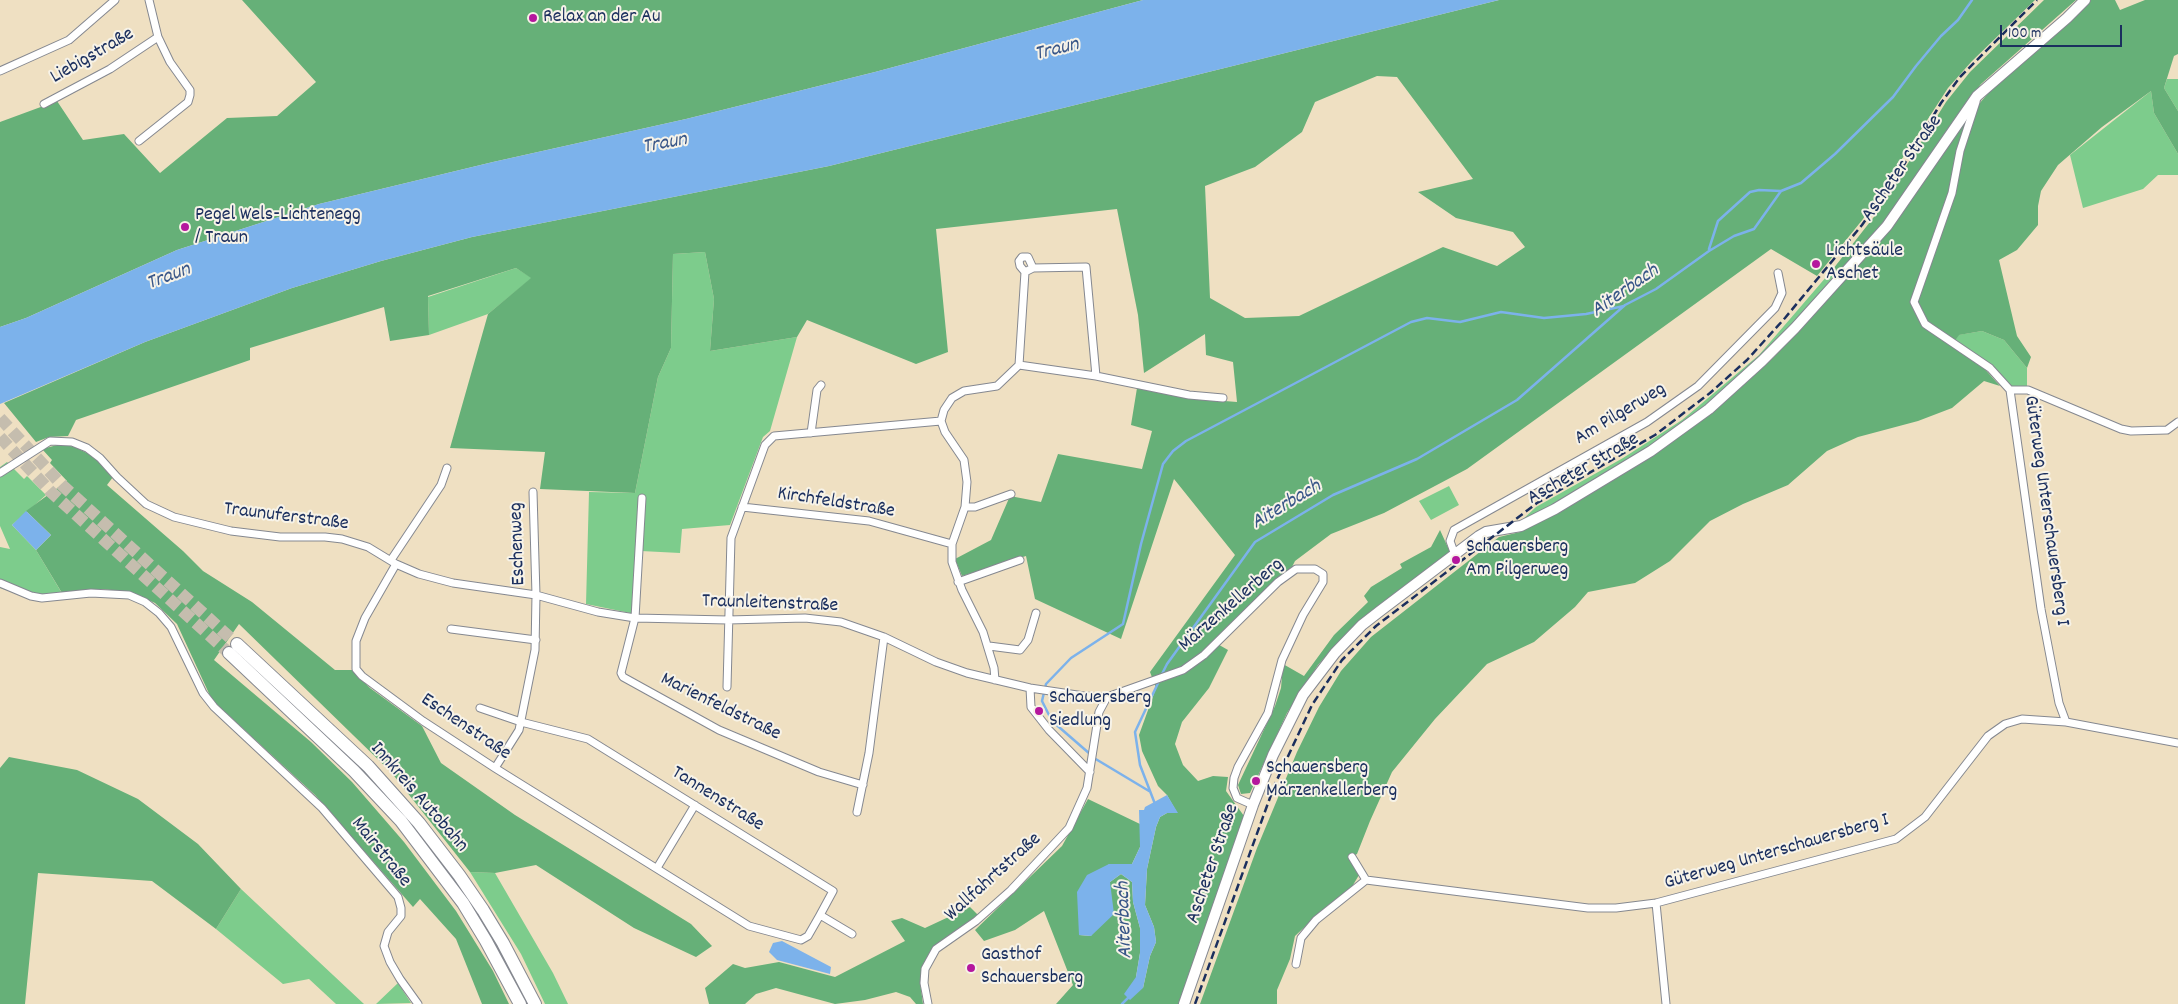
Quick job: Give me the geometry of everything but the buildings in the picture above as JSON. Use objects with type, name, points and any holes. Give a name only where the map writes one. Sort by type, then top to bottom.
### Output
[{"type":"highway","name":"Innkreis Autobahn","points":[[520,1004],[463,903],[401,821],[233,649],[368,766],[419,823],[483,910],[503,943],[535,1004]]},
{"type":"main road","name":"Ascheter Straße","points":[[1184,1004],[1253,805],[1273,755],[1294,710],[1324,666],[1362,625],[1486,532],[1521,526],[1555,509],[1651,451],[1709,409],[1795,328],[1886,226],[1977,96],[2085,0]]},
{"type":"street","points":[[0,71],[69,40],[115,0]]},
{"type":"street","points":[[139,141],[188,102],[190,95],[190,90],[170,62],[158,37],[149,0]]},
{"type":"street","name":"Liebigstraße","points":[[44,104],[110,69],[158,37]]},
{"type":"street","points":[[1977,96],[1960,151],[1952,193],[1914,302],[1924,324],[1990,368],[2010,390]]},
{"type":"street","points":[[995,680],[996,674],[989,646],[958,582],[952,562],[952,544],[965,507],[967,493],[965,466],[941,421],[944,410],[952,398],[964,390],[997,386],[1019,366],[1025,272],[1020,266],[1019,261],[1022,257],[1028,257],[1033,268]]},
{"type":"street","points":[[1025,272],[1033,268],[1086,267],[1096,376]]},
{"type":"street","name":"Am Pilgerweg","points":[[1455,555],[1450,541],[1454,530],[1647,422],[1698,386],[1775,308],[1782,293],[1778,273]]},
{"type":"street","points":[[1019,366],[1096,376],[1189,395],[1224,398]]},
{"type":"street","points":[[811,433],[817,390],[821,385]]},
{"type":"street","name":"Güterweg Unterschauersberg I","points":[[2066,722],[2059,703],[2042,610],[2010,390],[2028,390],[2121,429],[2130,431],[2167,430],[2178,422]]},
{"type":"street","points":[[727,687],[729,551],[731,538],[765,445],[774,436],[941,421]]},
{"type":"street","name":"Traunuferstraße","points":[[0,473],[50,442],[72,442],[87,448],[100,458],[116,477],[146,504],[174,517],[230,531],[280,537],[342,539],[368,548],[393,562]]},
{"type":"street","name":"Eschenstraße","points":[[447,468],[440,485],[393,562],[366,618],[356,641],[356,669],[372,685],[495,768],[749,926],[801,940],[808,936],[820,916]]},
{"type":"street","name":"Eschenweg","points":[[534,492],[536,595]]},
{"type":"street","points":[[965,507],[975,507],[1011,494]]},
{"type":"street","points":[[635,618],[642,498]]},
{"type":"street","name":"Kirchfeldstraße","points":[[742,507],[869,521],[952,544]]},
{"type":"street","points":[[958,582],[1020,560]]},
{"type":"street","name":"Traunleitenstraße","points":[[393,562],[419,574],[452,583],[536,595],[598,612],[635,618],[728,620],[824,619],[859,626],[936,662],[967,673],[1033,689],[1107,698],[1170,676]]},
{"type":"street","name":"Märzenkellerberg","points":[[1170,676],[1183,670],[1204,655],[1278,582],[1296,569],[1315,568],[1323,574],[1323,582],[1282,660],[1268,713],[1238,767],[1234,778],[1233,788],[1237,798],[1253,805]]},
{"type":"street","name":"Mairstraße","points":[[0,583],[31,596],[42,598],[112,592],[129,595],[145,602],[159,613],[171,627],[203,693],[214,707],[296,782],[355,845],[398,898],[401,916],[388,932],[384,946],[390,962],[418,1004]]},
{"type":"street","points":[[495,768],[519,730],[521,722],[536,640],[536,595]]},
{"type":"street","points":[[989,646],[1020,650],[1028,640],[1036,613]]},
{"type":"street","name":"Marienfeldstraße","points":[[635,618],[621,673],[623,677],[718,730],[819,772],[863,785]]},
{"type":"street","points":[[451,629],[536,640]]},
{"type":"street","points":[[857,812],[863,785],[884,637]]},
{"type":"street","points":[[1033,689],[1031,707],[1048,730],[1090,768]]},
{"type":"street","name":"Wallfahrtstraße","points":[[928,1004],[924,983],[925,969],[936,949],[976,922],[1011,890],[1058,842],[1069,828],[1087,788],[1099,712],[1107,698]]},
{"type":"street","name":"Tannenstraße","points":[[480,708],[521,722],[588,739],[833,891],[820,916]]},
{"type":"street","name":"Güterweg Unterschauersberg I","points":[[1369,880],[1588,908],[1616,908],[1656,903],[1896,839],[1925,817],[1988,736],[2005,724],[2022,719],[2066,722],[2178,744]]},
{"type":"street","points":[[657,868],[695,805]]},
{"type":"street","points":[[1296,964],[1301,938],[1316,920],[1369,880],[1352,857]]},
{"type":"street","name":"Güterweg Unterschauersberg I","points":[[1656,903],[1666,1004]]},
{"type":"street","points":[[820,916],[852,934]]},
{"type":"green space","points":[[242,0],[1143,0],[875,72],[686,119],[493,162],[319,204],[177,250],[26,318],[0,327],[0,122],[57,101],[83,140],[124,134],[160,173],[227,118],[277,116],[316,82]]},
{"type":"green space","points":[[1499,0],[2035,0],[1972,61],[1948,88],[1863,219],[1817,276],[1771,249],[1467,469],[1384,513],[1331,534],[1295,561],[1291,569],[1214,642],[1228,650],[1209,688],[1182,722],[1175,744],[1183,765],[1198,781],[1213,776],[1228,777],[1226,791],[1244,816],[1179,1004],[1056,1004],[1073,985],[1044,911],[1015,930],[984,941],[975,930],[1062,846],[1088,799],[1140,824],[1140,847],[1132,864],[1109,864],[1079,935],[1091,936],[1110,882],[1121,874],[1132,882],[1133,902],[1140,928],[1140,953],[1136,977],[1143,988],[1150,956],[1156,942],[1154,927],[1145,905],[1147,869],[1160,817],[1167,813],[1177,813],[1167,795],[1158,786],[1142,751],[1139,735],[1156,688],[1150,672],[1235,555],[1174,479],[1121,639],[1035,599],[1026,556],[962,576],[955,559],[991,540],[1010,496],[1041,502],[1058,454],[1142,469],[1152,431],[1131,425],[1137,388],[1187,398],[1237,402],[1233,362],[1206,355],[1205,334],[1144,373],[1138,315],[1117,209],[936,229],[948,352],[916,364],[807,320],[797,337],[710,351],[714,299],[705,252],[673,254],[671,348],[658,377],[635,493],[540,489],[545,452],[450,448],[488,314],[531,278],[516,268],[428,296],[429,335],[390,341],[384,307],[250,348],[250,360],[76,420],[68,436],[49,437],[36,442],[4,403],[145,342],[292,288],[381,261],[472,237],[829,166]],"holes":[[[1377,76],[1397,77],[1473,179],[1418,192],[1456,218],[1513,232],[1525,247],[1497,266],[1443,247],[1299,316],[1245,318],[1210,298],[1205,186],[1255,167],[1302,132],[1315,102]]]},
{"type":"green space","points":[[2044,0],[2076,0],[1981,84],[1956,117],[1891,213],[1839,273],[1833,269],[1877,213],[1946,102],[1970,72]]},
{"type":"green space","points":[[2091,0],[2115,0],[2120,10],[2145,0],[2178,0],[2178,54],[2174,56],[2164,88],[2178,111],[2178,154],[2154,113],[2151,91],[2102,127],[2058,165],[2041,191],[2038,206],[2038,225],[2017,250],[1999,260],[2017,336],[2031,357],[2027,368],[2004,340],[1982,331],[1959,335],[1952,345],[1983,367],[2000,386],[1984,381],[1952,408],[1918,421],[1858,437],[1827,451],[1788,485],[1743,504],[1710,521],[1670,561],[1635,583],[1588,592],[1575,607],[1534,642],[1487,664],[1435,719],[1392,772],[1357,854],[1350,858],[1359,875],[1350,890],[1327,906],[1295,936],[1290,959],[1277,990],[1277,1004],[1200,1004],[1257,848],[1297,752],[1319,707],[1341,671],[1371,637],[1499,537],[1520,532],[1556,513],[1653,455],[1711,414],[1774,357],[1888,232],[1968,117],[1995,85]]},
{"type":"green space","points":[[2167,79],[2178,79],[2178,111],[2164,88]]},
{"type":"green space","points":[[2151,91],[2154,113],[2178,154],[2178,175],[2158,175],[2143,189],[2083,208],[2070,155]]},
{"type":"green space","points":[[705,252],[714,299],[710,351],[797,337],[770,431],[763,437],[730,525],[682,529],[680,553],[641,551],[635,614],[586,604],[589,492],[635,493],[658,377],[671,348],[673,254]]},
{"type":"green space","points":[[516,268],[532,278],[488,314],[429,335],[428,297]]},
{"type":"green space","points":[[1833,269],[1839,273],[1755,364],[1680,426],[1535,516],[1522,520],[1536,507],[1623,458],[1682,420],[1759,355]]},
{"type":"green space","points":[[1982,331],[2004,340],[2027,368],[2027,387],[2011,386],[1954,342],[1958,335]]},
{"type":"green space","points":[[61,444],[75,447],[97,458],[113,477],[107,485],[183,551],[203,571],[252,602],[335,670],[352,670],[370,688],[422,726],[441,763],[515,815],[691,924],[712,946],[696,957],[634,928],[536,865],[495,873],[470,872],[391,772],[239,624],[214,660],[311,742],[352,782],[404,842],[456,911],[493,971],[509,1004],[482,1004],[456,939],[420,899],[413,907],[315,795],[212,700],[177,624],[155,603],[131,592],[101,589],[62,593],[36,550],[51,535],[26,511],[67,481],[50,463],[52,460],[42,449]]},
{"type":"green space","points":[[7,462],[24,479],[27,476],[46,495],[12,525],[36,550],[66,600],[32,599],[0,588],[0,547],[10,549],[0,526],[0,467]]},
{"type":"green space","points":[[1449,486],[1459,505],[1431,520],[1419,501]]},
{"type":"green space","points":[[1440,530],[1450,552],[1374,609],[1340,640],[1318,665],[1287,713],[1250,793],[1241,794],[1238,785],[1275,706],[1281,688],[1283,664],[1304,676],[1334,635],[1368,602],[1364,596],[1371,587],[1402,568],[1400,564],[1431,547]]},
{"type":"green space","points":[[9,757],[77,770],[138,799],[198,844],[241,889],[216,929],[152,881],[38,873],[25,1004],[0,1004],[0,768]]},
{"type":"green space","points":[[470,872],[495,873],[553,973],[568,1004],[545,1004],[521,954]]},
{"type":"green space","points":[[241,889],[364,1004],[336,1004],[309,979],[283,984],[216,929]]},
{"type":"green space","points":[[970,907],[978,915],[930,952],[923,965],[920,982],[923,1004],[916,1004],[910,997],[896,992],[865,1000],[835,1004],[776,988],[756,994],[745,1004],[709,1004],[705,988],[733,964],[745,968],[779,962],[835,977],[905,941],[891,921],[902,918],[925,928]]},
{"type":"green space","points":[[398,983],[411,1003],[376,1004]]},
{"type":"water","name":"Traun","points":[[1143,0],[1499,0],[829,166],[472,237],[381,261],[292,288],[145,342],[0,404],[0,327],[26,318],[177,250],[319,204],[493,162],[686,119],[875,72]]},
{"type":"water","points":[[26,511],[51,535],[36,550],[12,525]]},
{"type":"water","points":[[1167,795],[1178,813],[1167,813],[1160,817],[1147,869],[1145,905],[1154,927],[1156,942],[1150,956],[1143,988],[1130,1000],[1124,994],[1136,977],[1140,953],[1140,928],[1133,902],[1132,882],[1121,874],[1110,882],[1114,914],[1091,936],[1079,935],[1077,892],[1087,875],[1109,864],[1132,864],[1140,847],[1139,810],[1144,810],[1145,807]]},
{"type":"water","points":[[782,941],[831,967],[830,974],[777,960],[769,952],[773,943]]},
{"type":"waterway","name":"Aiterbach","points":[[1161,676],[1167,664],[1255,542],[1333,495],[1417,459],[1517,400],[1625,305],[1656,289],[1709,251],[1734,236],[1754,229],[1781,191],[1801,183],[1835,154],[1893,97],[1941,36],[1958,20],[1972,0]]},
{"type":"waterway","name":"Aiterbach","points":[[1709,249],[1718,221],[1750,192],[1759,190],[1781,191]]},
{"type":"waterway","points":[[1090,754],[1052,721],[1042,701],[1046,684],[1071,658],[1123,624],[1141,544],[1163,464],[1173,451],[1186,441],[1411,322],[1427,318],[1460,322],[1501,312],[1544,318],[1586,314],[1624,306]]},
{"type":"waterway","name":"Aiterbach","points":[[1155,804],[1140,765],[1135,732],[1159,681]]},
{"type":"waterway","points":[[1094,758],[1149,791]]},
{"type":"waterway","name":"Aiterbach","points":[[1122,1004],[1130,996]]},
{"type":"tunnel","points":[[0,418],[62,485],[237,644]]},
{"type":"tunnel","points":[[0,437],[51,492],[229,653]]},
{"type":"railway","points":[[1195,1004],[1275,784],[1312,705],[1342,660],[1376,626],[1537,503],[1655,435],[1710,393],[1747,360],[1785,318],[1862,225],[1902,168],[1941,103],[1960,77],[2037,0]]},
{"type":"place","name":"Relax an der Au","points":[[533,18]]},
{"type":"place","name":"Pegel Wels-Lichtenegg / Traun","points":[[185,227]]},
{"type":"place","name":"Lichtsäule Aschet","points":[[1816,264]]},
{"type":"place","name":"Schauersberg Am Pilgerweg","points":[[1456,560]]},
{"type":"place","name":"Schauersberg Siedlung","points":[[1039,711]]},
{"type":"place","name":"Schauersberg Märzenkellerberg","points":[[1256,781]]},
{"type":"place","name":"Gasthof Schauersberg","points":[[971,968]]}]
